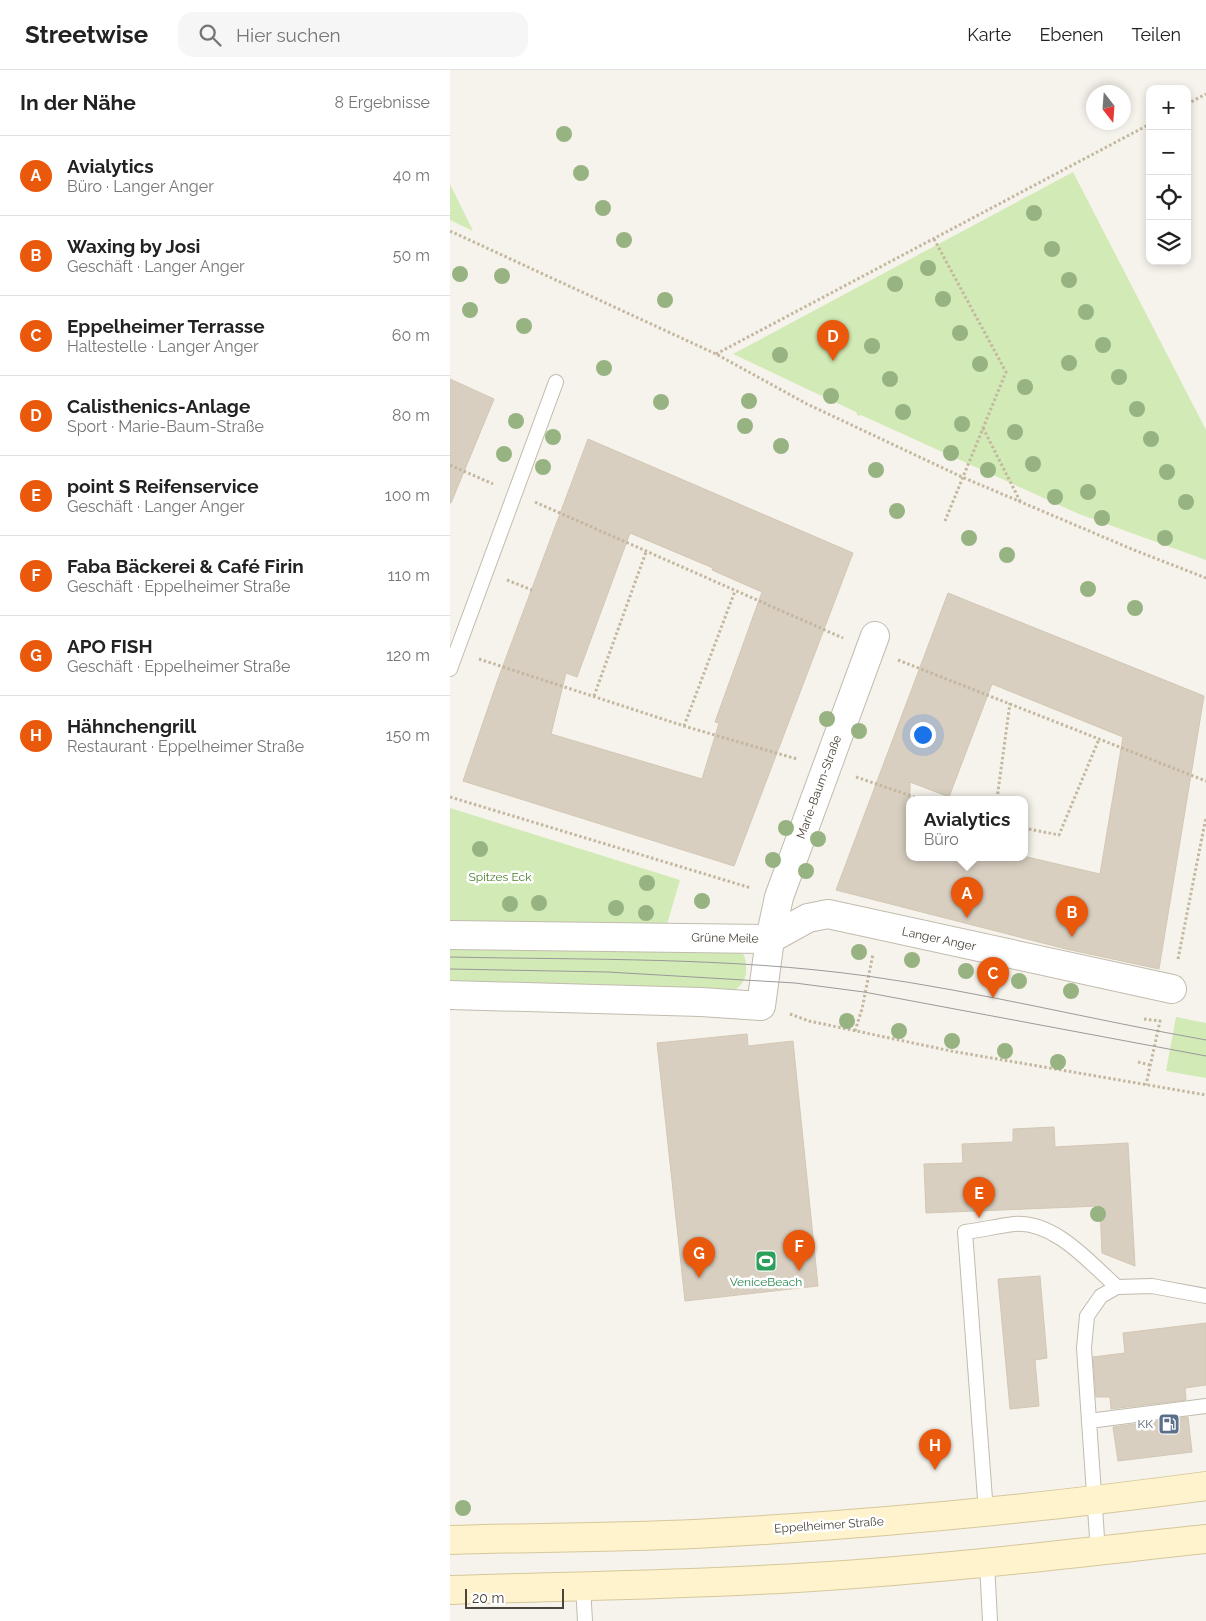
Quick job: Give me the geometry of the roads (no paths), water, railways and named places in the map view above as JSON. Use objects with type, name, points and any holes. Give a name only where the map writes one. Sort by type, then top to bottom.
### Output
[{"type":"main road","name":"Eppelheimer Straße","points":[[450,1540],[712,1533],[986,1512],[1094,1501],[1206,1486]]},
{"type":"main road","points":[[450,1590],[776,1579],[987,1563],[1206,1539]]},
{"type":"street","name":"Marie-Baum-Straße","points":[[770,939],[779,896],[873,643]]},
{"type":"street","name":"Langer Anger","points":[[770,939],[808,918],[828,914],[1172,989]]},
{"type":"street","name":"Grüne Meile","points":[[450,935],[770,939],[761,1006],[702,1002],[450,995]]},
{"type":"lane","points":[[450,668],[556,382]]},
{"type":"lane","points":[[986,1512],[964,1232],[1016,1224],[1037,1227],[1054,1235],[1117,1287]]},
{"type":"lane","points":[[1098,1552],[1084,1348],[1087,1316],[1101,1296],[1117,1287],[1152,1286],[1206,1296]]},
{"type":"lane","points":[[1089,1421],[1206,1406]]},
{"type":"lane","points":[[987,1563],[990,1621]]},
{"type":"lane","points":[[583,1586],[585,1621]]},
{"type":"tram line","points":[[450,957],[659,960],[763,965],[815,970],[867,976],[952,990],[1206,1040]]},
{"type":"tram line","points":[[450,969],[608,972],[795,983],[864,992],[1206,1056]]},
{"type":"place","name":"Calisthenics-Anlage","points":[[833,361]]},
{"type":"place","name":"Avialytics","points":[[967,918]]},
{"type":"place","name":"Waxing by Josi","points":[[1072,937]]},
{"type":"place","name":"Eppelheimer Terrasse","points":[[993,998]]},
{"type":"place","name":"point S Reifenservice","points":[[979,1218]]},
{"type":"place","name":"VeniceBeach","points":[[766,1261]]},
{"type":"place","name":"Faba Bäckerei & Café Firin","points":[[799,1271]]},
{"type":"place","name":"APO FISH","points":[[699,1278]]},
{"type":"place","name":"KK","points":[[1169,1424]]},
{"type":"place","name":"Hähnchengrill","points":[[935,1470]]},
{"type":"park label","name":"Spitzes Eck","points":[[500,877]]}]
